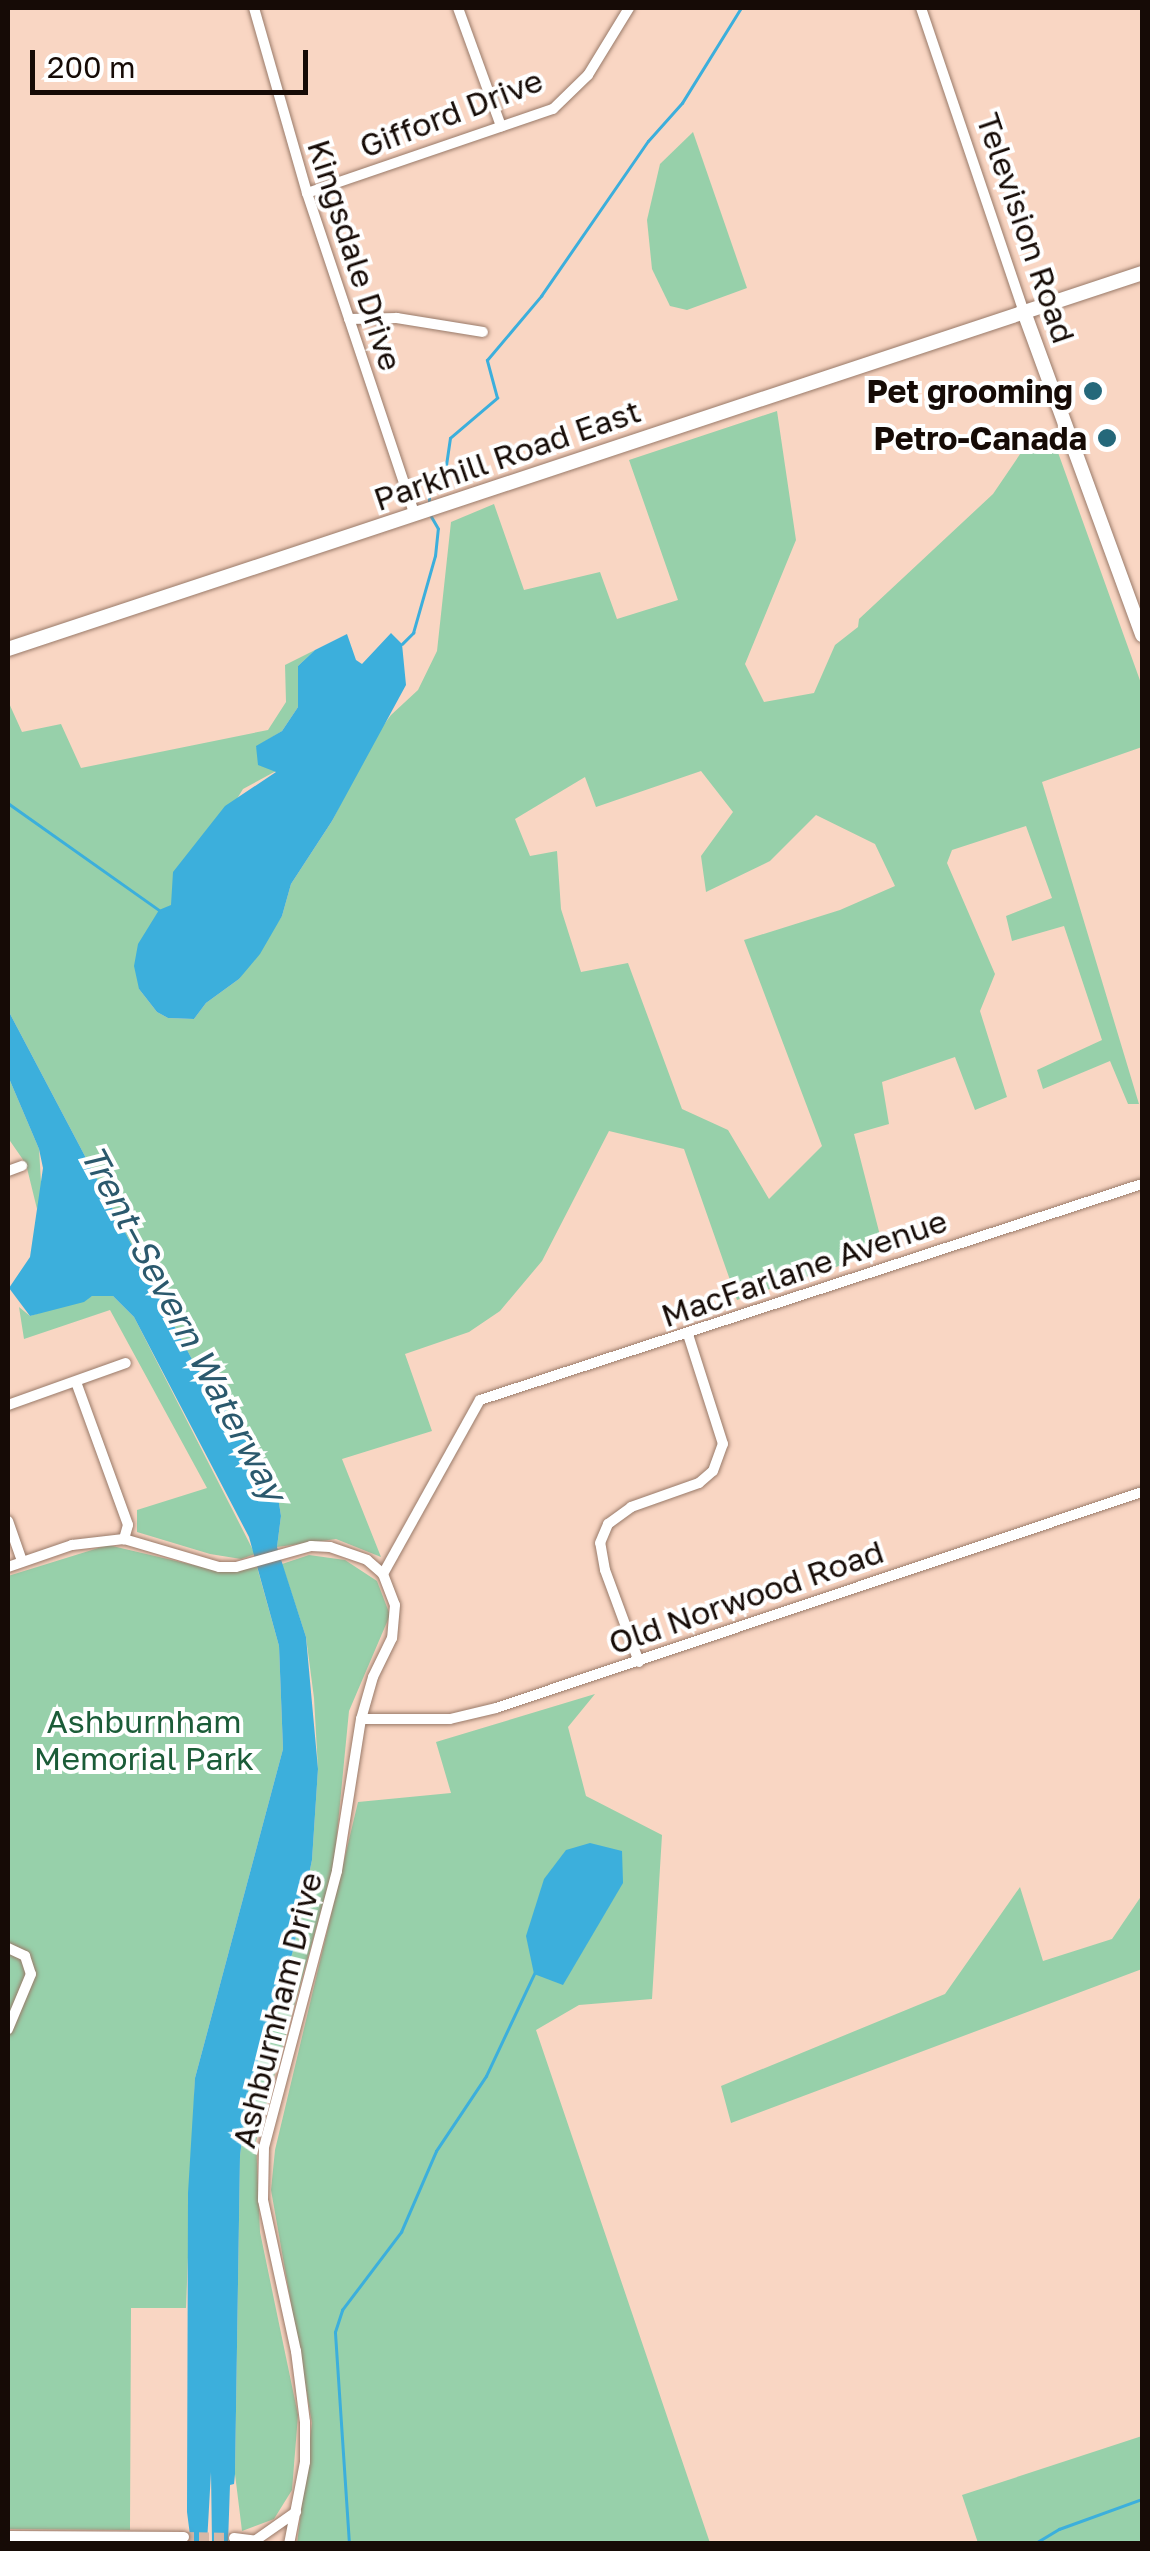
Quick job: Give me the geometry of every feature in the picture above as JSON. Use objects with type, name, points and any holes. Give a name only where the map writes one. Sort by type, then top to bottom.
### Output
[{"type":"main road","name":"Parkhill Road East","points":[[8,649],[1142,273]]},
{"type":"main road","name":"Television Road","points":[[1024,312],[1142,634]]},
{"type":"street","name":"Kingsdale Drive","points":[[254,8],[307,193],[414,516]]},
{"type":"street","points":[[458,8],[501,126]]},
{"type":"street","name":"Gifford Drive","points":[[307,193],[553,108],[588,75],[629,8]]},
{"type":"street","name":"Television Road","points":[[921,8],[1024,312]]},
{"type":"street","points":[[349,319],[397,318],[483,332]]},
{"type":"street","points":[[8,1171],[22,1166]]},
{"type":"street","name":"MacFarlane Avenue","points":[[383,1574],[480,1400],[1142,1184]]},
{"type":"street","points":[[639,1662],[605,1570],[600,1543],[608,1524],[631,1507],[699,1483],[712,1471],[723,1444],[688,1334]]},
{"type":"street","points":[[8,1405],[126,1363]]},
{"type":"street","points":[[76,1382],[128,1524],[124,1539]]},
{"type":"street","name":"Old Norwood Road","points":[[361,1719],[450,1719],[639,1662],[1142,1492]]},
{"type":"street","points":[[8,1521],[22,1561]]},
{"type":"street","points":[[8,1567],[72,1545],[124,1539],[220,1567],[330,1547],[367,1560],[383,1574]]},
{"type":"street","name":"Ashburnham Drive","points":[[290,2544],[305,2462],[305,2422],[296,2351],[263,2200],[264,2147],[337,1871],[361,1719],[373,1677],[392,1638],[395,1605],[383,1574]]},
{"type":"street","points":[[8,1948],[25,1956],[31,1974],[8,2029]]},
{"type":"street","points":[[234,2538],[259,2542],[296,2512]]},
{"type":"street","points":[[8,2536],[86,2540],[184,2537]]},
{"type":"green space","points":[[693,132],[747,288],[687,310],[670,306],[652,269],[647,220],[660,164]]},
{"type":"green space","points":[[777,411],[796,540],[745,664],[764,702],[814,693],[835,645],[993,494],[1033,435],[1051,433],[1142,686],[1142,747],[1042,782],[1139,1104],[1128,1104],[1110,1061],[1043,1089],[1037,1070],[1102,1040],[1064,926],[1012,941],[1006,916],[1052,898],[1026,826],[952,850],[947,863],[995,974],[980,1011],[1007,1097],[975,1110],[955,1057],[882,1082],[889,1124],[854,1134],[884,1251],[737,1300],[684,1149],[609,1131],[542,1261],[500,1311],[469,1332],[405,1354],[432,1431],[342,1459],[381,1557],[336,1539],[277,1547],[281,1516],[276,1484],[195,1365],[8,1010],[8,701],[22,732],[61,724],[81,768],[268,730],[286,702],[285,665],[315,650],[298,666],[298,707],[282,731],[256,747],[276,771],[243,789],[171,906],[139,989],[157,1012],[168,1018],[194,1019],[206,1003],[239,979],[282,916],[291,884],[332,821],[372,741],[391,715],[418,690],[437,651],[451,522],[494,504],[524,590],[600,572],[617,619],[678,600],[629,460]],"holes":[[[701,771],[733,812],[701,856],[706,892],[770,861],[816,815],[875,844],[895,886],[840,910],[744,940],[822,1146],[769,1199],[728,1130],[682,1109],[628,963],[581,972],[561,909],[557,851],[530,856],[515,819],[585,777],[596,807]]]},
{"type":"green space","points":[[8,1076],[39,1149],[42,1198],[37,1209],[26,1164],[8,1138]]},
{"type":"green space","points":[[92,1296],[113,1296],[134,1317],[255,1554],[241,1559],[210,1554],[137,1532],[137,1510],[207,1488],[110,1310],[24,1339],[19,1307],[30,1316]]},
{"type":"green space","name":"Ashburnham Memorial Park","points":[[108,1545],[223,1572],[257,1567],[279,1646],[283,1749],[195,2078],[186,2308],[131,2308],[130,2530],[8,2529],[8,1576]]},
{"type":"green space","points":[[309,1555],[345,1560],[377,1581],[390,1615],[349,1711],[334,1865],[256,2141],[260,2232],[298,2415],[292,2490],[274,2519],[242,2531],[235,2474],[240,2156],[248,2092],[293,1951],[312,1860],[318,1769],[314,1698],[306,1637],[282,1564]]},
{"type":"green space","points":[[595,1694],[568,1727],[586,1796],[662,1835],[652,1999],[579,2005],[536,2030],[710,2543],[297,2544],[312,2423],[271,2190],[275,2150],[358,1802],[451,1793],[436,1742]]},
{"type":"green space","points":[[1020,1887],[1043,1961],[1112,1939],[1142,1895],[1142,1969],[731,2123],[721,2086],[945,1994]]},
{"type":"green space","points":[[1142,2436],[1142,2543],[978,2543],[962,2495]]},
{"type":"water","points":[[391,633],[402,644],[406,685],[332,821],[291,884],[282,916],[260,954],[239,979],[206,1003],[194,1019],[168,1018],[157,1012],[139,989],[134,966],[138,944],[159,910],[171,905],[173,872],[225,806],[276,772],[258,765],[256,746],[282,731],[298,707],[298,666],[315,650],[347,634],[356,660],[362,664]]},
{"type":"water","points":[[8,1010],[195,1365],[276,1484],[281,1516],[277,1547],[306,1637],[318,1769],[312,1860],[293,1951],[248,2092],[240,2156],[235,2474],[234,2484],[230,2485],[228,2543],[212,2543],[211,2472],[207,2543],[191,2543],[187,2512],[188,2193],[195,2078],[283,1749],[279,1646],[249,1537],[134,1317],[113,1296],[92,1296],[84,1302],[30,1316],[9,1288],[30,1257],[43,1168],[39,1149],[8,1076]]},
{"type":"water","points":[[590,1843],[622,1851],[623,1883],[563,1985],[534,1974],[526,1936],[544,1879],[566,1850]]},
{"type":"waterway","points":[[429,502],[429,492],[444,479],[450,438],[497,398],[487,360],[541,296],[648,141],[682,103],[741,8]]},
{"type":"waterway","points":[[402,644],[413,633],[435,556],[438,529],[430,515]]},
{"type":"waterway","points":[[8,803],[159,910]]},
{"type":"waterway","points":[[349,2544],[335,2332],[342,2310],[401,2232],[436,2151],[486,2076],[534,1974]]},
{"type":"waterway","points":[[1034,2544],[1059,2529],[1142,2499]]},
{"type":"tunnel","points":[[184,2537],[234,2538]]},
{"type":"place","name":"Pet grooming","points":[[1093,391]]},
{"type":"place","name":"Petro-Canada","points":[[1107,438]]},
{"type":"water label","name":"Trent–Severn Waterway","points":[[184,1323]]}]
